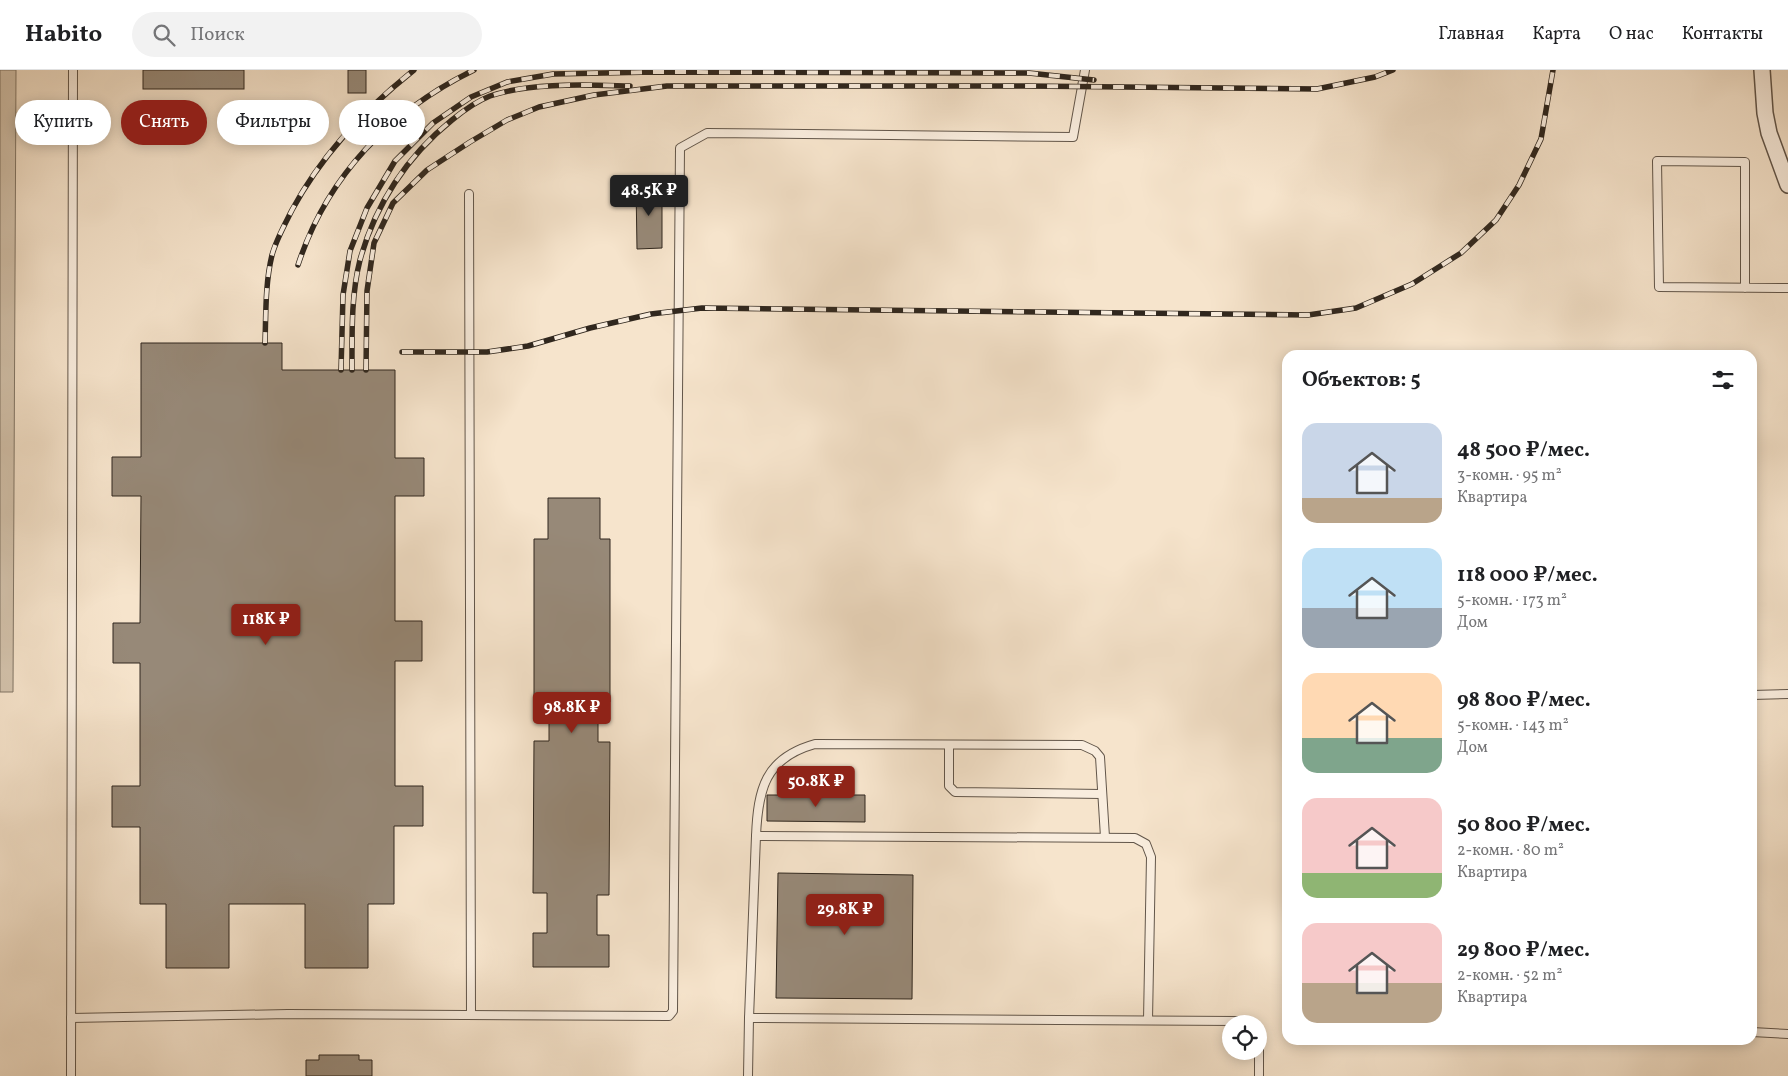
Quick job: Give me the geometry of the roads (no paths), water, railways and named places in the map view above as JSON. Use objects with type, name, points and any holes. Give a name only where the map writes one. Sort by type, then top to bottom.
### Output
[{"type":"street","points":[[1762,70],[1765,113],[1769,133],[1788,185]]},
{"type":"lane","points":[[71,1076],[73,70]]},
{"type":"lane","points":[[71,1018],[288,1014],[669,1016],[673,1011],[680,148],[707,133],[1073,137],[1085,70]]},
{"type":"lane","points":[[1745,288],[1744,162],[1657,161],[1659,287],[1745,288],[1788,288]]},
{"type":"lane","points":[[469,194],[472,1014]]},
{"type":"lane","points":[[1757,695],[1788,694]]},
{"type":"lane","points":[[748,1076],[757,806],[762,787],[777,764],[798,749],[815,744],[1082,745],[1095,751],[1100,757],[1105,837]]},
{"type":"lane","points":[[949,745],[949,786],[955,792],[1102,794]]},
{"type":"lane","points":[[756,836],[1135,838],[1146,844],[1151,857],[1148,1020]]},
{"type":"lane","points":[[749,1018],[1222,1021]]},
{"type":"lane","points":[[1757,1032],[1788,1034]]},
{"type":"lane","points":[[1260,1060],[1260,1076]]},
{"type":"railway","points":[[265,343],[266,299],[272,255],[292,210],[331,151],[378,100],[414,70]]},
{"type":"railway","points":[[298,265],[310,233],[326,203],[344,175],[365,150],[389,126],[415,105],[444,86],[474,70]]},
{"type":"railway","points":[[366,370],[367,291],[374,243],[393,203],[427,170],[507,120],[539,107],[594,95],[667,86],[1026,86],[1317,89],[1375,77],[1393,70]]},
{"type":"railway","points":[[402,352],[487,352],[528,346],[590,328],[651,314],[702,308],[1308,315],[1356,308],[1412,284],[1461,253],[1496,220],[1519,185],[1541,139],[1553,70]]},
{"type":"railway","points":[[341,370],[343,295],[350,251],[367,208],[395,161],[433,123],[471,97],[507,82],[553,74],[654,72],[1029,73],[1094,80]]},
{"type":"railway","points":[[352,370],[352,329],[357,273],[366,240],[384,201],[407,166],[421,149],[456,117],[475,103],[490,96],[523,88],[541,86],[630,86]]}]
